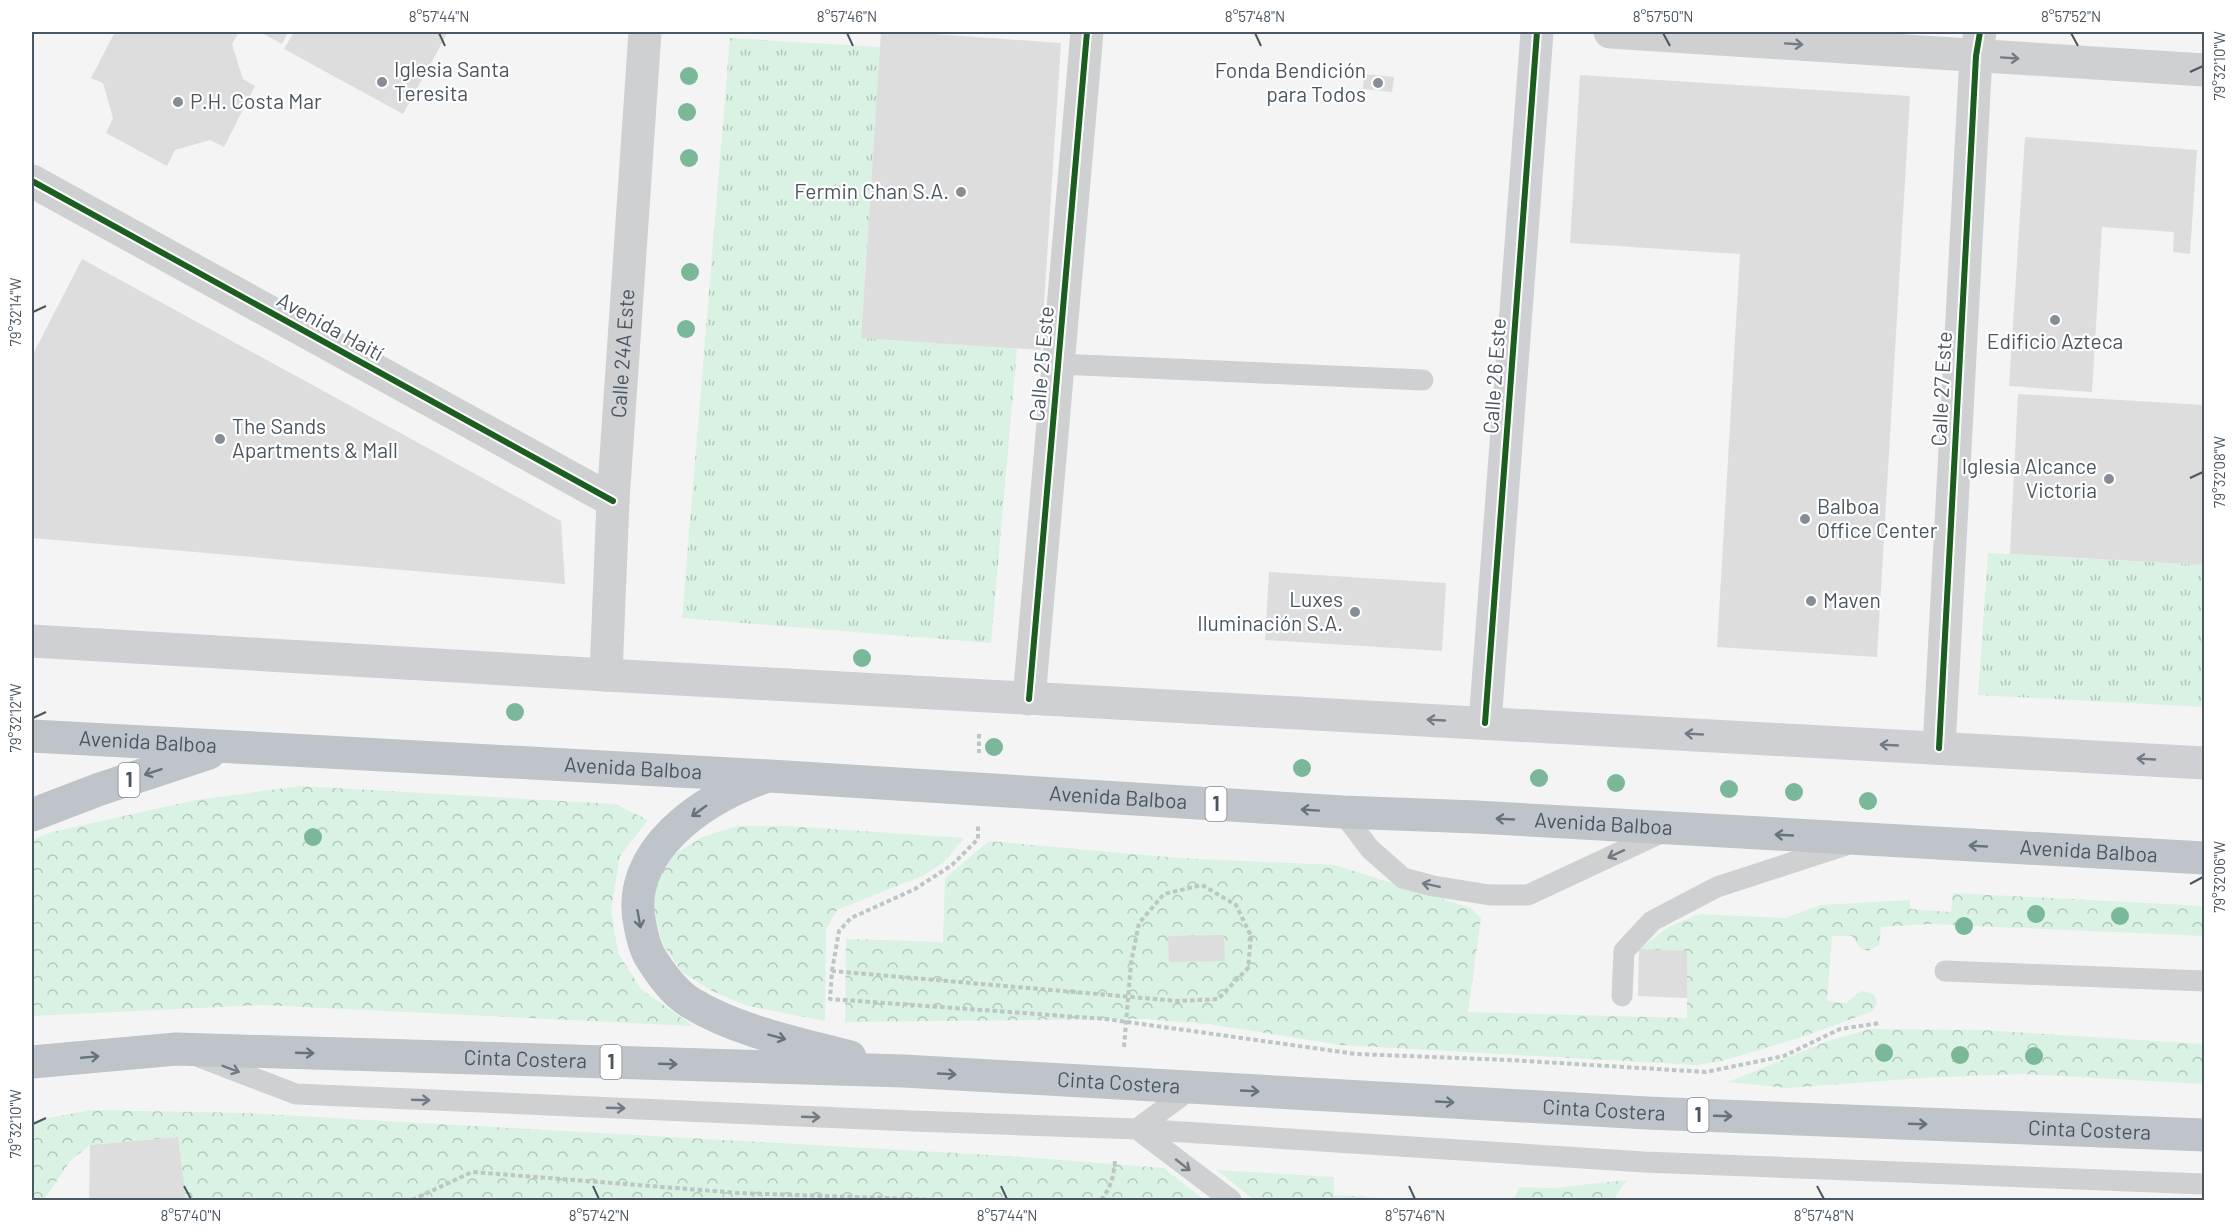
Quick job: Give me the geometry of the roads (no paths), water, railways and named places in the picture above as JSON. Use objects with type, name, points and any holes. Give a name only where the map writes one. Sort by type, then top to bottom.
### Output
[{"type":"highway","name":"Avenida Balboa","points":[[32,736],[770,776],[1342,812],[2205,858]]},
{"type":"highway","name":"1","points":[[32,815],[100,789],[228,747]]},
{"type":"highway","points":[[770,776],[741,786],[714,800],[666,838],[648,862],[639,886],[637,911],[644,945],[667,981],[690,1002],[751,1030],[904,1071]]},
{"type":"highway","name":"Cinta Costera","points":[[32,1062],[176,1048],[904,1071],[1647,1113],[2205,1136]]},
{"type":"main road","name":"Calle 26 Este","points":[[1485,723],[1537,32]]},
{"type":"main road","points":[[32,641],[1029,699],[2205,763]]},
{"type":"street","name":"Calle 24A Este","points":[[606,675],[613,501],[645,32]]},
{"type":"street","name":"Calle 25 Este","points":[[1029,699],[1087,32]]},
{"type":"street","points":[[1610,32],[1978,44],[2205,70]]},
{"type":"street","name":"Calle 27 Este","points":[[1939,748],[1978,44]]},
{"type":"street","name":"Avenida Haití","points":[[32,181],[613,501]]},
{"type":"lane","points":[[1058,364],[1423,380]]},
{"type":"lane","points":[[1342,812],[1370,849],[1402,878],[1433,886],[1490,895],[1528,895],[1669,829]]},
{"type":"lane","points":[[1622,996],[1624,951],[1652,921],[1717,887],[1861,840]]},
{"type":"lane","points":[[1944,971],[2205,981]]},
{"type":"lane","points":[[176,1048],[296,1094],[1137,1129],[1644,1162],[2205,1184]]},
{"type":"lane","points":[[1137,1129],[1192,1088]]},
{"type":"lane","points":[[1137,1129],[1231,1200]]},
{"type":"place","name":"Iglesia Santa Teresita","points":[[382,82]]},
{"type":"place","name":"Fonda Bendición para Todos","points":[[1378,83]]},
{"type":"place","name":"P.H. Costa Mar","points":[[178,102]]},
{"type":"place","name":"Fermin Chan S.A.","points":[[961,192]]},
{"type":"place","name":"Edificio Azteca","points":[[2055,320]]},
{"type":"place","name":"The Sands Apartments & Mall","points":[[220,439]]},
{"type":"place","name":"Iglesia Alcance Victoria","points":[[2109,479]]},
{"type":"place","name":"Balboa Office Center","points":[[1805,519]]},
{"type":"place","name":"Maven","points":[[1811,601]]},
{"type":"place","name":"Luxes Iluminación S.A.","points":[[1355,612]]}]
